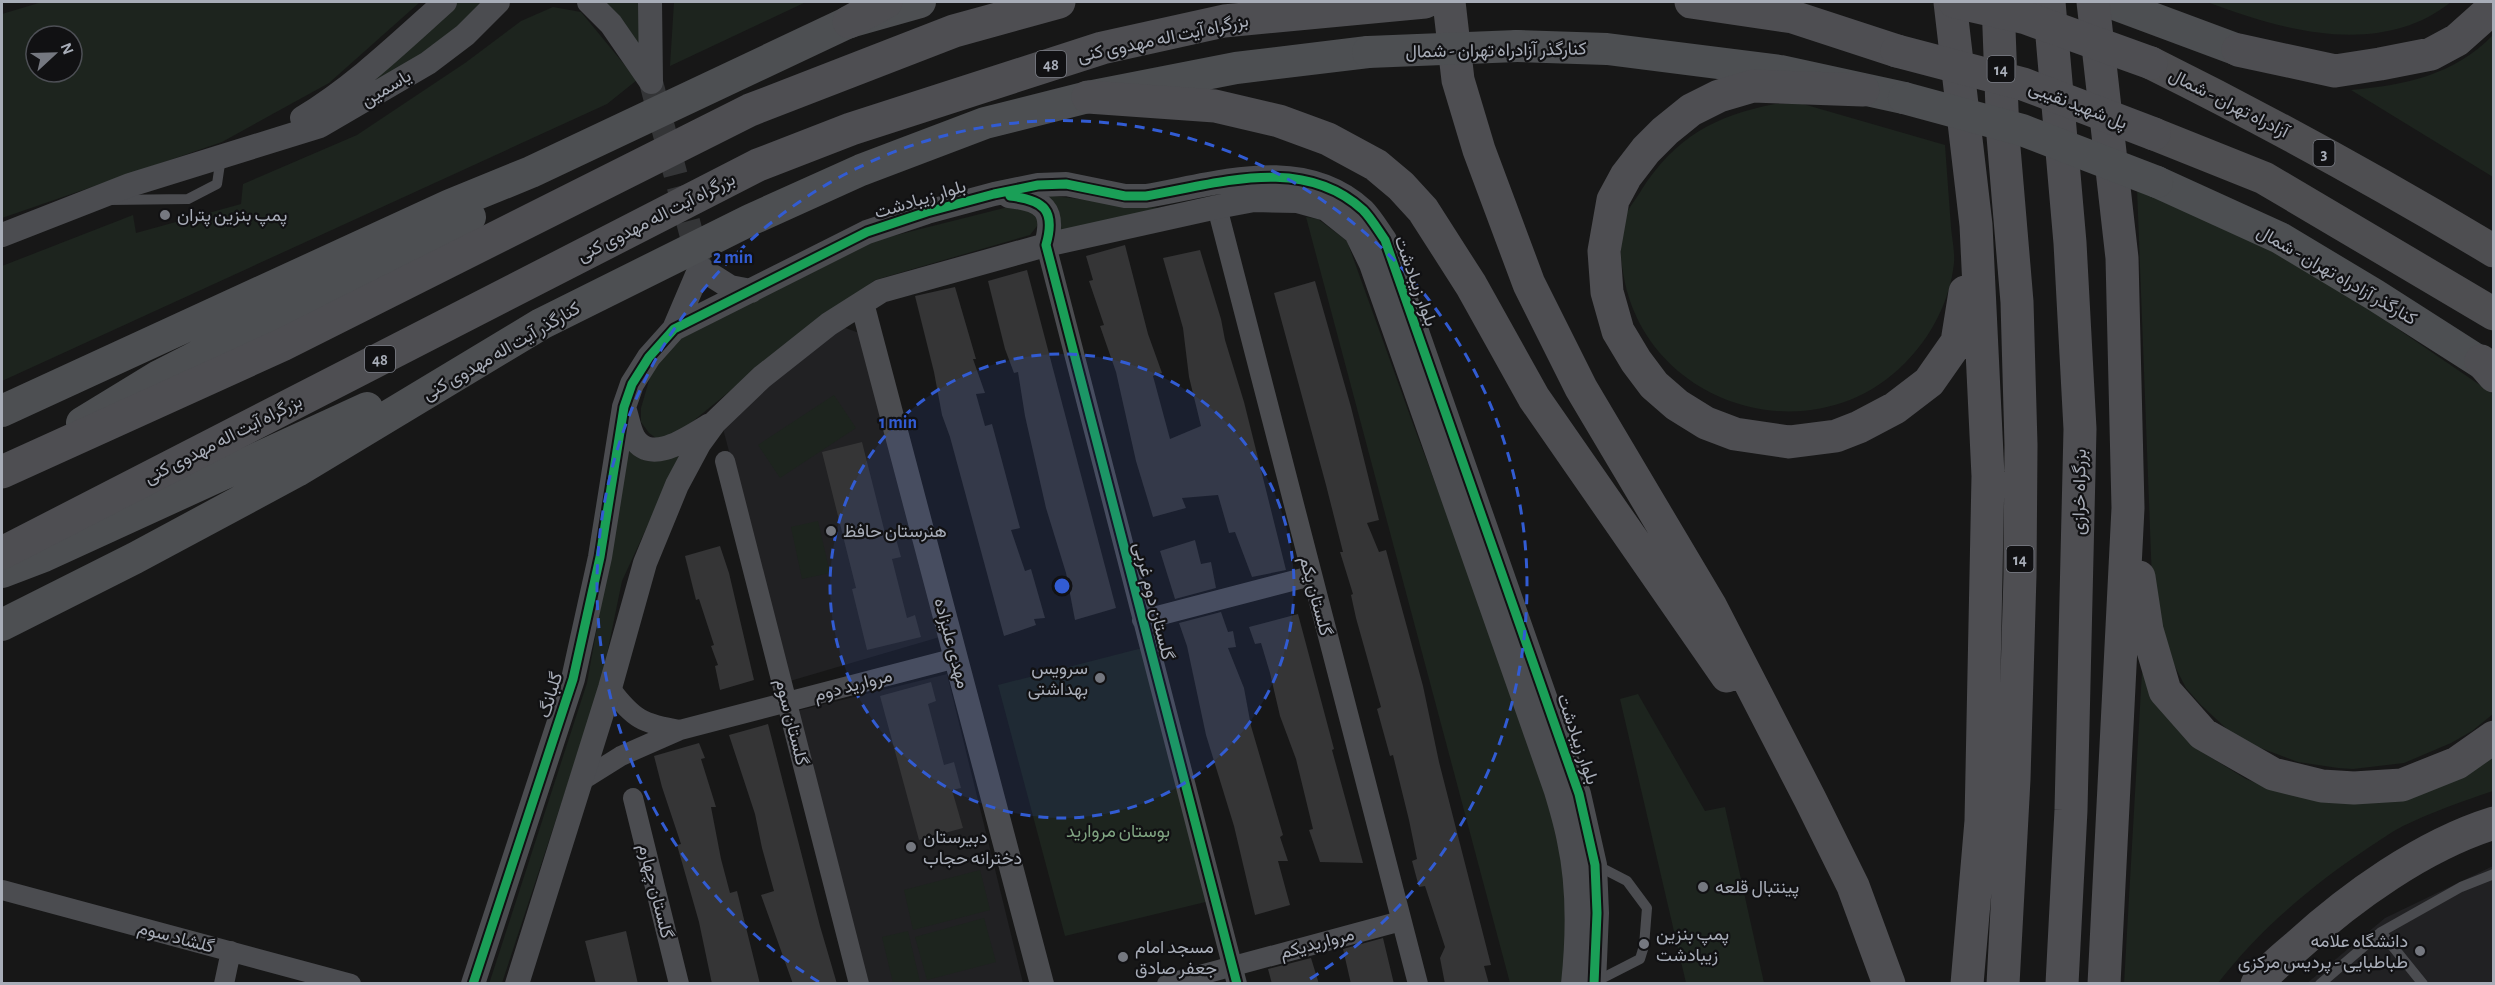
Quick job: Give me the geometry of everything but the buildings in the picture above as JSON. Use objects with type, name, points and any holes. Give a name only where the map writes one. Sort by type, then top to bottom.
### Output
[{"type":"highway","points":[[849,22],[886,2]]},
{"type":"highway","points":[[5,470],[282,345],[750,110],[954,31],[1059,2]]},
{"type":"highway","name":"بزرگراه آیت اله مهدوی کنی","points":[[2,553],[758,165],[851,129],[1102,48],[1224,21],[1425,2]]},
{"type":"highway","points":[[1449,2],[1458,80],[1479,150],[1528,284],[1581,388],[1711,607],[1853,886],[1889,984]]},
{"type":"highway","name":"پل شهید نقیبی","points":[[1691,2],[1793,17],[1897,51],[2023,84],[2154,134],[2264,178],[2493,314]]},
{"type":"highway","points":[[1950,2],[1976,225],[1988,476],[1981,821],[1967,984]]},
{"type":"highway","name":"آزادراه تهران - شمال","points":[[1955,2],[2026,18],[2151,63],[2249,112],[2362,174],[2493,251]]},
{"type":"highway","name":"14","points":[[1998,2],[2003,135],[2017,302],[2021,445],[2020,575],[2014,767],[2002,984]]},
{"type":"highway","name":"بزرگراه خرازی","points":[[2049,2],[2070,243],[2080,429],[2071,810],[2062,984]]},
{"type":"highway","points":[[2093,2],[2122,258],[2128,508],[2104,984]]},
{"type":"highway","points":[[2238,50],[2335,71],[2380,64],[2432,54],[2457,40],[2493,7]]},
{"type":"highway","points":[[1863,90],[1753,86],[1719,96],[1691,110],[1665,131],[1646,150],[1626,176],[1613,200],[1604,251],[1607,292],[1618,331],[1654,385],[1677,405],[1706,423],[1735,434],[1789,442],[1836,436],[1895,408],[1929,382],[1957,342],[1976,225]]},
{"type":"highway","points":[[1088,97],[1215,106],[1279,121],[1328,140],[1366,159],[1401,186],[1423,210],[1465,276],[1534,398],[1810,799]]},
{"type":"highway","points":[[2128,508],[2147,630],[2165,691],[2203,734],[2273,774],[2296,781],[2354,788],[2402,785],[2457,763],[2493,737]]},
{"type":"highway","points":[[2257,984],[2331,916],[2404,866],[2472,830],[2493,823]]},
{"type":"main road","points":[[2,411],[439,209],[531,172],[849,22],[920,2]]},
{"type":"main road","points":[[2109,2],[2238,50]]},
{"type":"main road","name":"کنارگذر آزادراه تهران - شمال","points":[[1088,97],[1236,68],[1368,52],[1517,46],[1607,49],[1757,68],[1904,98],[2022,130],[2157,182],[2280,238],[2489,370]]},
{"type":"main road","name":"کنارگذر آیت اله مهدوی کنی","points":[[2,625],[135,558],[297,471],[541,324],[750,220],[861,170],[985,123],[1088,97]]},
{"type":"main road","points":[[5,470],[159,376],[476,214],[531,172]]},
{"type":"main road","points":[[2,572],[44,556],[292,444],[541,324]]},
{"type":"street","name":"یاسمین","points":[[257,146],[333,99],[377,64],[445,2]]},
{"type":"street","name":"یاسمین","points":[[2,235],[130,185],[320,126],[428,63],[465,35],[498,2]]},
{"type":"street","points":[[589,2],[611,24],[651,82],[650,2]]},
{"type":"street","name":"بلوار زیبادشت","points":[[624,407],[632,384],[649,357],[674,329],[867,232],[927,212],[1038,185],[1066,184],[1125,196],[1146,196],[1258,178],[1293,177],[1318,183],[1339,192],[1364,211],[1385,240],[1568,759],[1588,828],[1595,865],[1597,913],[1588,983]]},
{"type":"street","points":[[994,194],[1030,198],[1042,205],[1049,216],[1051,227],[1046,245]]},
{"type":"street","name":"بلوار زیبادشت","points":[[715,422],[762,377],[829,324],[881,291],[1046,245],[1254,200],[1297,201],[1326,209],[1356,233],[1371,264],[1556,791],[1570,842],[1577,920],[1588,983]]},
{"type":"street","name":"گلستان یکم","points":[[1217,207],[1418,984]]},
{"type":"street","name":"گلستان دوم غربی","points":[[1046,245],[1235,974]]},
{"type":"street","points":[[674,329],[700,268],[730,287],[751,291]]},
{"type":"street","name":"مهدی علیزاده","points":[[862,303],[1042,984]]},
{"type":"street","points":[[624,407],[634,437],[641,446],[653,450],[666,448],[715,422]]},
{"type":"street","name":"گلبانگ","points":[[473,984],[573,679],[600,557],[624,407]]},
{"type":"street","points":[[517,984],[610,688],[645,563],[677,485],[699,444],[715,422]]},
{"type":"street","name":"گلستان سوم","points":[[725,461],[859,984]]},
{"type":"street","points":[[1142,620],[1311,576]]},
{"type":"street","name":"مروارید دوم","points":[[581,781],[621,756],[681,730],[956,658]]},
{"type":"street","name":"مروارید دوم","points":[[610,688],[627,711],[652,726],[681,730]]},
{"type":"street","name":"گلستان چهارم","points":[[633,798],[680,984]]},
{"type":"street","name":"گلشاد سوم","points":[[2,890],[351,984]]},
{"type":"street","name":"مرواریدیکم","points":[[1167,984],[1235,974],[1401,921]]},
{"type":"street","points":[[224,984],[231,951]]},
{"type":"lane","points":[[1588,983],[1640,959],[1644,946],[1647,908],[1627,881],[1595,865]]},
{"type":"lane","points":[[2320,984],[2381,932],[2461,887],[2493,874]]},
{"type":"lane","points":[[2381,932],[2423,984]]},
{"type":"shaded area","name":"هنرستان حافظ","points":[[843,327],[859,333],[940,637],[790,681],[722,425],[833,330]]},
{"type":"shaded area","name":"دبیرستان دخترانه حجاب","points":[[947,674],[1023,983],[868,983],[797,711]]},
{"type":"shaded area","name":"دانشگاه علامه طباطبایی - پردیس مرکزی","points":[[2493,866],[2493,983],[2306,984],[2385,918]]},
{"type":"green space","points":[[42,2],[420,2],[329,83],[222,142],[2,218],[2,14]]},
{"type":"green space","points":[[455,2],[490,2],[455,38],[314,120]]},
{"type":"green space","points":[[596,2],[643,2],[643,64]]},
{"type":"green space","points":[[674,2],[806,2],[670,66]]},
{"type":"green space","points":[[2207,2],[2451,2],[2424,19],[2394,30],[2363,34],[2332,34],[2300,30],[2268,22]]},
{"type":"green space","points":[[553,7],[581,12],[637,80],[607,104],[2,381],[2,266],[133,215],[136,233],[241,204],[243,184],[357,135],[465,63],[521,21]]},
{"type":"green space","points":[[2493,35],[2493,177],[2351,90],[2391,85],[2428,76],[2462,60]]},
{"type":"green space","points":[[1775,104],[1803,104],[1945,145],[1954,259],[1952,277],[1938,318],[1923,342],[1905,363],[1868,391],[1827,407],[1784,411],[1742,405],[1702,388],[1668,362],[1641,326],[1625,283],[1620,241],[1625,216],[1655,171],[1683,142],[1715,122]]},
{"type":"green space","points":[[2137,188],[2213,219],[2329,282],[2493,394],[2493,714],[2472,731],[2451,743],[2404,763],[2353,769],[2298,762],[2258,747],[2229,731],[2186,688],[2168,653],[2152,581]]},
{"type":"green space","points":[[1045,195],[1167,209],[1054,237]]},
{"type":"green space","points":[[1016,205],[1037,212],[1037,226],[1030,235],[875,280],[757,369],[676,435],[660,441],[649,433],[641,422],[641,408],[652,370],[678,340],[869,242]]},
{"type":"green space","points":[[1306,217],[1318,219],[1347,241],[1413,424],[1546,777],[1569,895],[1563,983],[1510,983]]},
{"type":"green space","points":[[834,395],[856,428],[780,478],[758,445]]},
{"type":"green space","points":[[625,447],[639,458],[652,461],[681,453],[622,581],[601,683],[502,983],[489,984],[587,683],[615,527]]},
{"type":"green space","points":[[818,521],[830,573],[802,579],[791,527]]},
{"type":"green space","name":"بوستان مروارید","points":[[1150,646],[1218,899],[1065,936],[998,685]]},
{"type":"green space","points":[[2142,672],[2157,702],[2202,752],[2246,779],[2282,793],[2493,757],[2493,791],[2403,826],[2347,862],[2287,910],[2251,945],[2218,983],[2124,984]]},
{"type":"green space","name":"پینتبال قلعه","points":[[1638,694],[1705,811],[1725,807],[1764,983],[1686,983],[1620,699]]},
{"type":"green space","points":[[980,870],[990,910],[913,930],[904,890]]},
{"type":"green space","points":[[984,918],[996,962],[927,980],[915,937]]},
{"type":"green space","points":[[908,931],[920,982],[893,983],[882,937]]},
{"type":"tunnel","points":[[651,82],[699,263]]},
{"type":"cycle path","points":[[473,984],[573,679],[600,557],[624,407],[632,384],[649,357],[674,329],[867,232],[927,212],[994,194],[1038,185],[1066,184],[1125,196],[1146,196],[1230,180],[1258,178],[1286,178],[1313,182],[1339,193],[1363,210],[1385,240],[1579,794],[1595,865],[1597,913],[1594,984]]},
{"type":"cycle path","points":[[1010,196],[1031,200],[1039,204],[1048,215],[1049,233],[1046,245],[1237,984]]},
{"type":"place","name":"پمپ بنزین پتران","points":[[165,215]]},
{"type":"place","name":"هنرستان حافظ","points":[[831,531]]},
{"type":"place","name":"سرویس بهداشتی","points":[[1100,678]]},
{"type":"place","name":"دبیرستان دخترانه حجاب","points":[[911,847]]},
{"type":"place","name":"پینتبال قلعه","points":[[1703,887]]},
{"type":"place","name":"پمپ بنزین زیبادشت","points":[[1644,944]]},
{"type":"place","name":"دانشگاه علامه طباطبایی - پردیس مرکزی","points":[[2420,951]]},
{"type":"place","name":"مسجد امام جعفر صادق","points":[[1123,957]]}]
